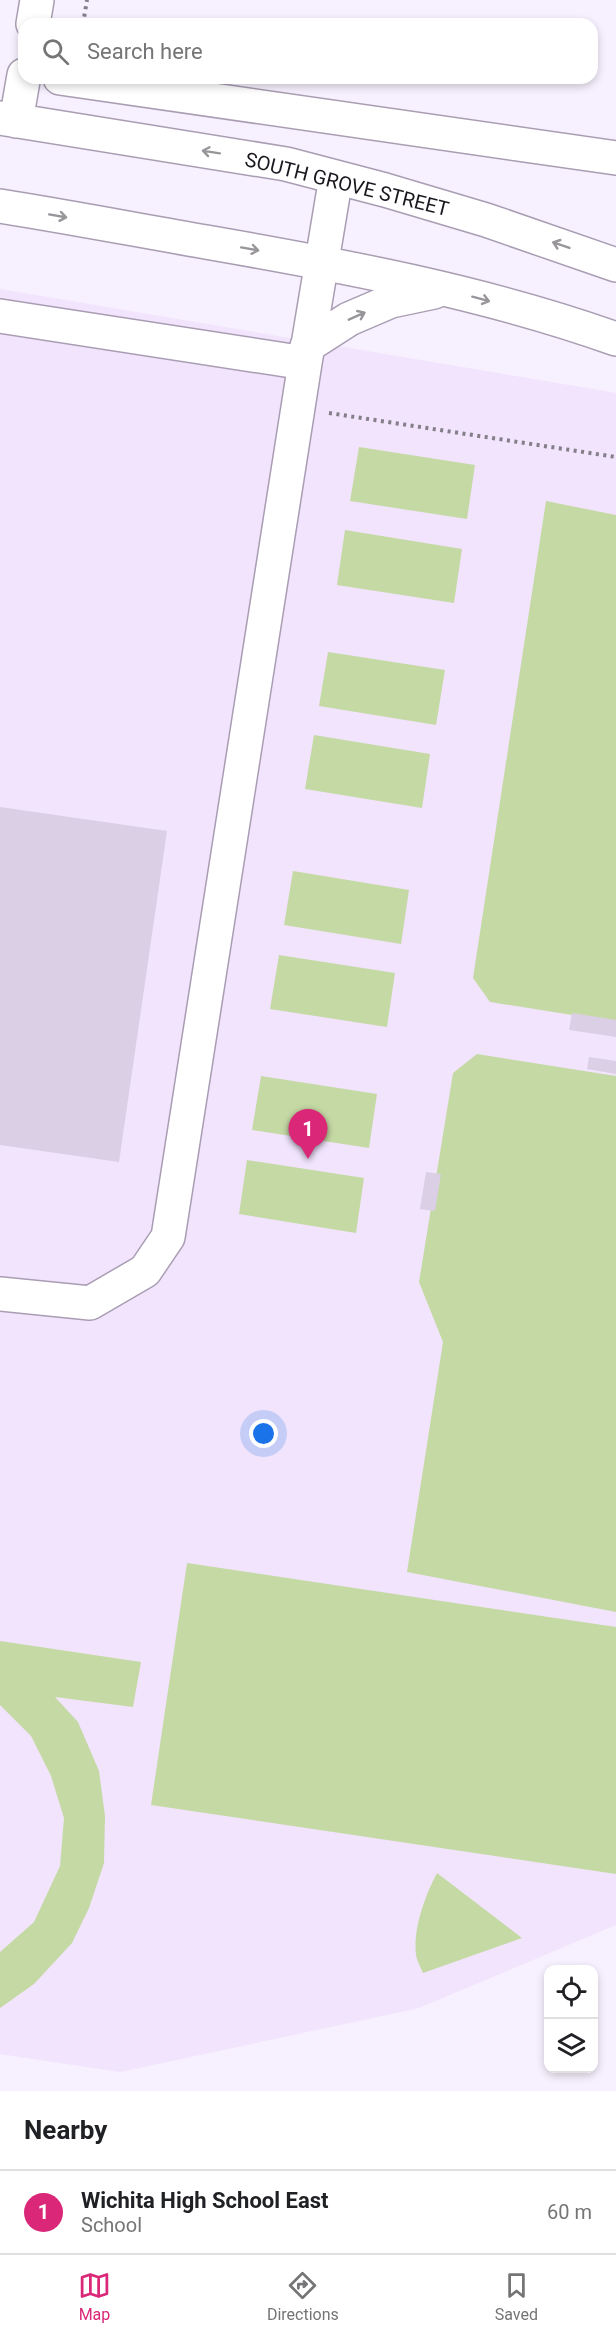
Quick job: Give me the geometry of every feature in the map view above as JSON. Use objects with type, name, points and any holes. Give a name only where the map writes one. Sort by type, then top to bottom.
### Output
[{"type":"street","points":[[34,18],[37,0]]},
{"type":"street","points":[[0,69],[18,73]]},
{"type":"street","points":[[8,119],[20,84]]},
{"type":"street","points":[[102,84],[616,158]]},
{"type":"street","name":"SOUTH GROVE STREET","points":[[8,119],[286,164],[486,220],[616,265]]},
{"type":"street","points":[[0,1294],[90,1303],[145,1271],[168,1237],[336,177]]},
{"type":"street","points":[[0,206],[321,262],[442,290],[582,327],[616,339]]},
{"type":"street","points":[[0,316],[306,355],[349,319],[391,301],[442,290]]},
{"type":"path","points":[[85,18],[87,0]]},
{"type":"path","points":[[322,412],[616,457]]},
{"type":"shaded area","points":[[0,289],[616,393],[616,1925],[419,2008],[120,2072],[0,2054]]},
{"type":"green space","points":[[359,447],[475,465],[467,519],[350,501]]},
{"type":"green space","points":[[546,501],[616,515],[616,1022],[490,1002],[473,978]]},
{"type":"green space","points":[[345,530],[462,549],[454,603],[337,585]]},
{"type":"green space","points":[[328,652],[445,670],[436,725],[319,706]]},
{"type":"green space","points":[[314,735],[430,754],[422,808],[305,789]]},
{"type":"green space","points":[[293,871],[409,890],[401,944],[284,925]]},
{"type":"green space","points":[[279,955],[395,973],[387,1027],[270,1009]]},
{"type":"green space","points":[[477,1054],[616,1076],[616,1612],[407,1572],[443,1342],[419,1282],[453,1073]]},
{"type":"green space","points":[[261,1076],[377,1094],[369,1148],[252,1130]]},
{"type":"green space","points":[[247,1160],[364,1178],[356,1233],[239,1214]]},
{"type":"green space","points":[[187,1563],[616,1627],[616,1874],[151,1805]]},
{"type":"green space","points":[[0,1641],[141,1662],[133,1707],[55,1697],[78,1722],[99,1771],[105,1816],[104,1863],[89,1908],[72,1943],[34,1984],[0,2008],[0,1952],[34,1922],[60,1866],[64,1818],[51,1776],[31,1736],[0,1705]]},
{"type":"green space","points":[[437,1873],[522,1938],[423,1973],[416,1955],[416,1934],[424,1902]]},
{"type":"building","points":[[0,807],[167,831],[119,1162],[0,1145]]},
{"type":"building","points":[[572,1013],[616,1020],[616,1037],[569,1030]]},
{"type":"building","points":[[589,1057],[616,1061],[616,1074],[587,1069]]},
{"type":"building","points":[[426,1172],[441,1174],[435,1211],[420,1209]]},
{"type":"place","name":"Wichita High School East","points":[[308,1159]]}]
